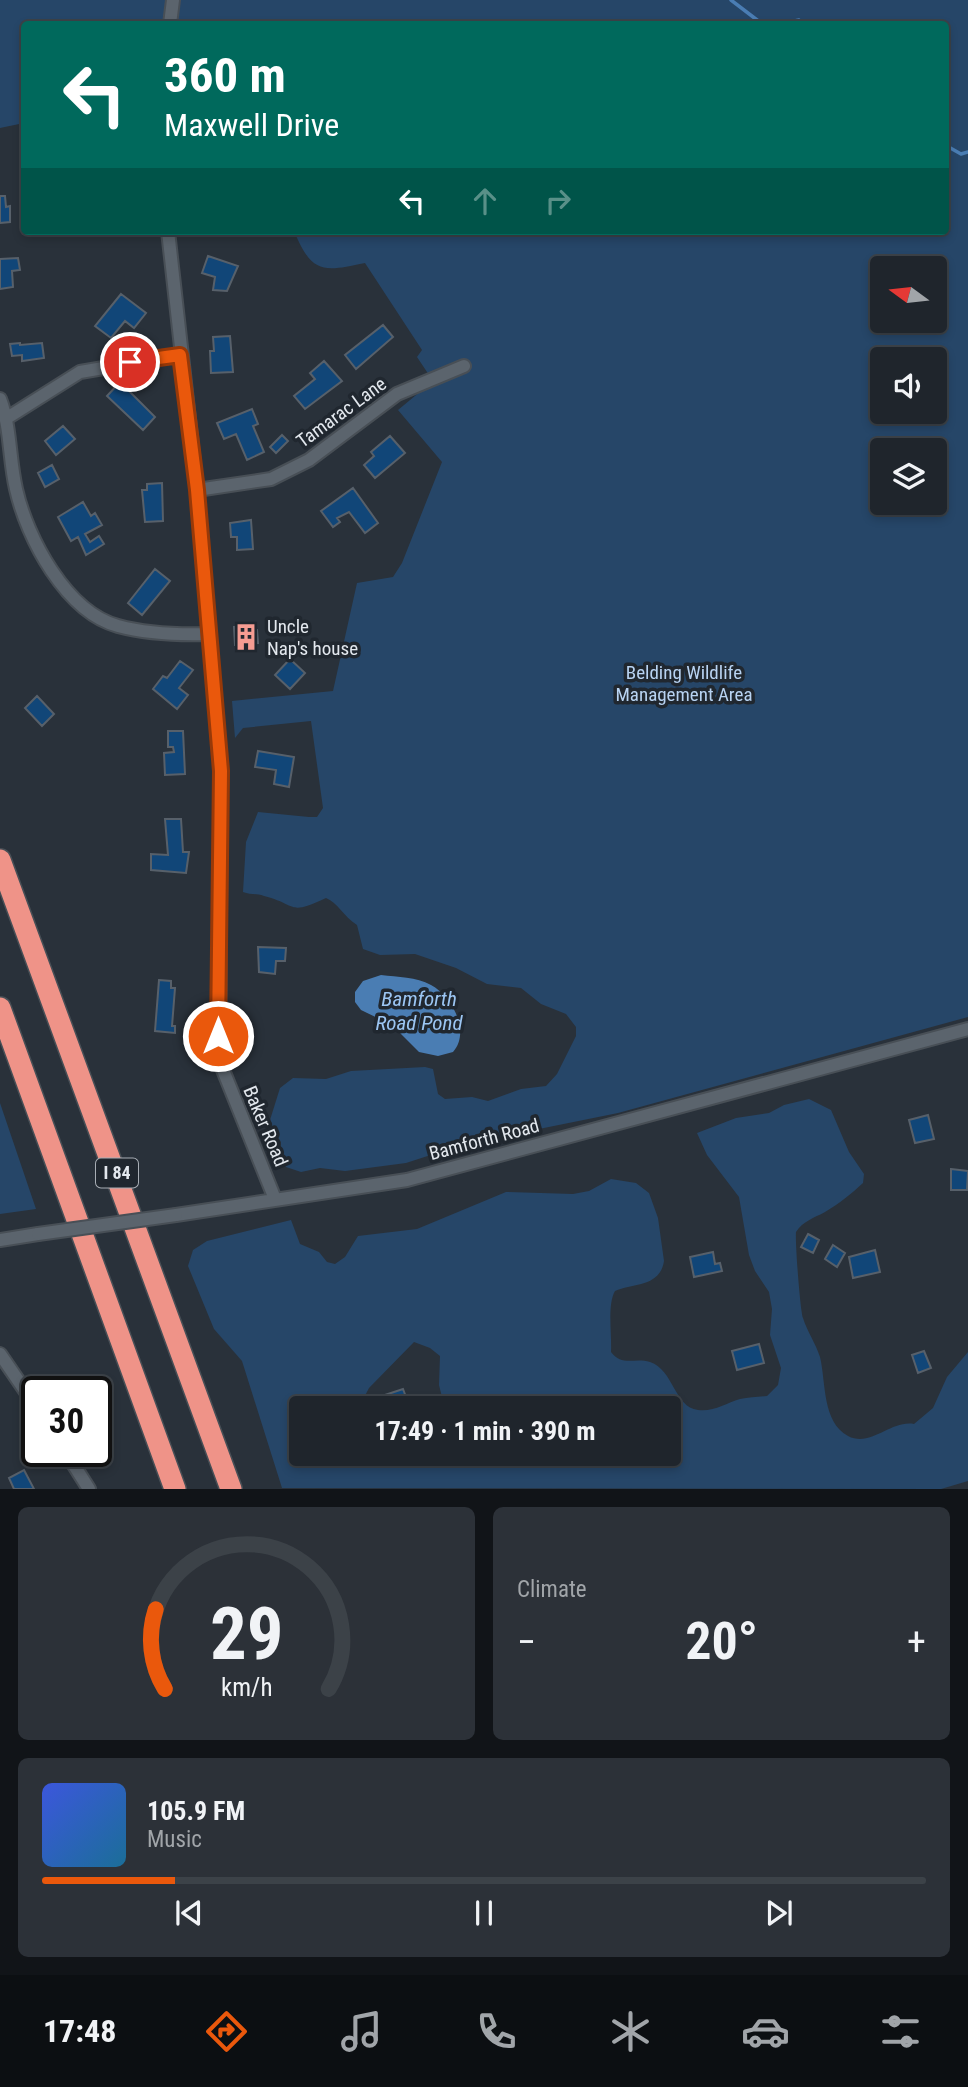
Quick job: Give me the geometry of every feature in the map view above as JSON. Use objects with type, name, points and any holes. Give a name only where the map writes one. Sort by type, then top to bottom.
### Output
[{"type":"highway","name":"I 84","points":[[0,860],[231,1489]]},
{"type":"highway","name":"I 84","points":[[0,1008],[175,1489]]},
{"type":"street","points":[[170,21],[173,0]]},
{"type":"street","name":"Baker Road","points":[[168,235],[197,490],[221,771],[219,1060],[275,1199]]},
{"type":"street","points":[[7,418],[80,372],[180,355]]},
{"type":"street","name":"Tamarac Lane","points":[[197,490],[271,479],[309,460],[397,394],[464,366]]},
{"type":"street","points":[[0,399],[7,418],[16,489],[30,536],[52,573],[80,604],[116,626],[173,635],[209,634]]},
{"type":"street","name":"Bamforth Road","points":[[0,1240],[407,1180],[968,1028]]},
{"type":"street","points":[[0,1354],[21,1385]]},
{"type":"street","points":[[75,1467],[89,1489]]},
{"type":"green space","name":"Belding Wildlife Management Area","points":[[0,0],[968,0],[968,1017],[618,1113],[490,1139],[465,1150],[440,1152],[406,1163],[345,1171],[320,1168],[301,1172],[286,1167],[281,1160],[281,1142],[270,1120],[280,1088],[293,1078],[326,1079],[351,1071],[425,1067],[433,1069],[438,1094],[445,1099],[472,1097],[488,1101],[521,1089],[546,1086],[557,1074],[576,1036],[576,1027],[566,1014],[541,1004],[521,988],[487,984],[456,968],[415,954],[380,955],[363,949],[357,925],[326,898],[298,908],[275,899],[243,892],[246,842],[258,812],[317,817],[323,808],[311,721],[243,728],[235,738],[232,701],[333,691],[357,583],[393,577],[402,563],[442,462],[398,410],[433,381],[417,357],[422,350],[365,263],[339,268],[321,266],[307,255],[296,235],[949,235],[949,21],[21,21],[21,124],[0,128]]},
{"type":"green space","points":[[809,1099],[831,1110],[849,1152],[864,1174],[863,1183],[854,1191],[830,1209],[805,1222],[796,1232],[802,1312],[820,1357],[826,1401],[833,1421],[840,1430],[856,1439],[865,1439],[897,1426],[914,1424],[933,1408],[947,1377],[968,1352],[968,1481],[941,1489],[282,1488],[242,1361],[214,1329],[188,1266],[193,1250],[207,1241],[291,1220],[300,1244],[319,1252],[327,1262],[335,1264],[345,1257],[358,1236],[417,1229],[506,1192],[573,1194],[589,1191],[611,1179],[636,1183],[649,1193],[658,1218],[664,1261],[662,1269],[652,1280],[615,1291],[610,1312],[611,1352],[620,1359],[650,1362],[658,1366],[679,1396],[442,1396],[439,1385],[440,1356],[430,1348],[414,1342],[369,1388],[365,1396],[289,1396],[289,1466],[681,1466],[681,1398],[690,1407],[704,1410],[740,1399],[767,1396],[778,1385],[781,1368],[770,1335],[772,1309],[769,1292],[755,1271],[749,1255],[739,1197],[707,1155],[697,1133],[736,1118],[769,1113],[784,1105]]},
{"type":"green space","points":[[0,1103],[36,1209],[0,1214]]},
{"type":"water","name":"Bamforth Road Pond","points":[[381,975],[425,982],[446,997],[457,1015],[459,1025],[458,1044],[453,1052],[438,1056],[419,1052],[392,1025],[361,1010],[355,1002],[355,992],[363,981]]},
{"type":"building","points":[[0,196],[5,196],[6,207],[10,206],[10,222],[0,223]]},
{"type":"building","points":[[208,256],[238,266],[227,291],[213,290],[215,277],[202,273]]},
{"type":"building","points":[[18,258],[20,270],[12,271],[13,287],[0,289],[0,259]]},
{"type":"building","points":[[121,294],[146,313],[134,328],[125,321],[111,338],[95,326]]},
{"type":"building","points":[[383,325],[393,337],[356,369],[345,355]]},
{"type":"building","points":[[230,336],[233,372],[211,373],[210,351],[214,351],[213,337]]},
{"type":"building","points":[[42,343],[44,358],[22,361],[22,355],[12,356],[10,344]]},
{"type":"building","points":[[324,361],[342,381],[305,409],[294,396],[315,379],[310,373]]},
{"type":"building","points":[[120,382],[155,417],[143,430],[107,396]]},
{"type":"building","points":[[252,409],[258,424],[253,426],[264,452],[247,460],[236,434],[224,439],[217,423]]},
{"type":"building","points":[[63,426],[75,439],[56,455],[45,441]]},
{"type":"building","points":[[282,435],[288,441],[276,453],[270,447]]},
{"type":"building","points":[[390,436],[405,453],[375,478],[364,465],[374,456],[371,452]]},
{"type":"building","points":[[52,465],[59,479],[45,487],[38,473]]},
{"type":"building","points":[[162,483],[163,521],[145,522],[142,490],[147,490],[147,484]]},
{"type":"building","points":[[353,488],[378,523],[365,533],[349,512],[337,518],[340,522],[333,527],[321,511]]},
{"type":"building","points":[[83,502],[91,516],[95,513],[102,525],[85,534],[90,542],[99,536],[104,544],[86,555],[78,537],[71,541],[58,517]]},
{"type":"building","points":[[251,520],[253,549],[237,550],[237,537],[231,537],[230,523]]},
{"type":"building","points":[[155,569],[170,581],[142,615],[128,603]]},
{"type":"building","name":"Uncle Nap's house","points":[[247,626],[248,631],[257,630],[258,643],[235,645],[234,627]]},
{"type":"building","points":[[290,659],[305,673],[290,689],[275,675]]},
{"type":"building","points":[[180,661],[193,670],[179,688],[188,695],[177,709],[153,689],[163,676],[167,678]]},
{"type":"building","points":[[37,696],[54,714],[42,726],[25,708]]},
{"type":"building","points":[[168,731],[183,731],[185,774],[165,775],[164,753],[174,752],[173,747],[168,747]]},
{"type":"building","points":[[258,751],[294,757],[289,787],[274,784],[276,770],[255,767]]},
{"type":"building","points":[[165,819],[181,819],[183,852],[189,852],[186,873],[151,870],[151,854],[168,855]]},
{"type":"building","points":[[258,947],[286,948],[285,961],[276,961],[275,974],[259,972]]},
{"type":"building","points":[[159,980],[171,981],[171,988],[175,988],[172,1026],[175,1026],[175,1033],[155,1031]]},
{"type":"building","points":[[928,1115],[934,1139],[915,1143],[909,1120]]},
{"type":"building","points":[[951,1169],[968,1171],[967,1190],[951,1190]]},
{"type":"building","points":[[808,1234],[819,1240],[813,1253],[801,1247]]},
{"type":"building","points":[[833,1245],[845,1253],[837,1267],[825,1259]]},
{"type":"building","points":[[875,1250],[880,1272],[853,1278],[849,1257]]},
{"type":"building","points":[[713,1252],[715,1264],[720,1263],[722,1271],[694,1277],[690,1257]]},
{"type":"building","points":[[759,1344],[764,1363],[737,1370],[732,1351]]},
{"type":"building","points":[[924,1351],[931,1368],[918,1373],[912,1355]]},
{"type":"building","points":[[403,1389],[406,1396],[382,1396]]},
{"type":"building","points":[[24,1470],[34,1489],[14,1489],[9,1478]]},
{"type":"waterway","points":[[731,0],[758,21]]},
{"type":"waterway","points":[[794,21],[800,21]]},
{"type":"waterway","points":[[949,147],[961,154],[968,152]]},
{"type":"place","name":"Uncle Nap's house","points":[[246,637]]},
{"type":"route","points":[[130,362],[180,355],[197,490],[221,771],[218,1036]]}]
